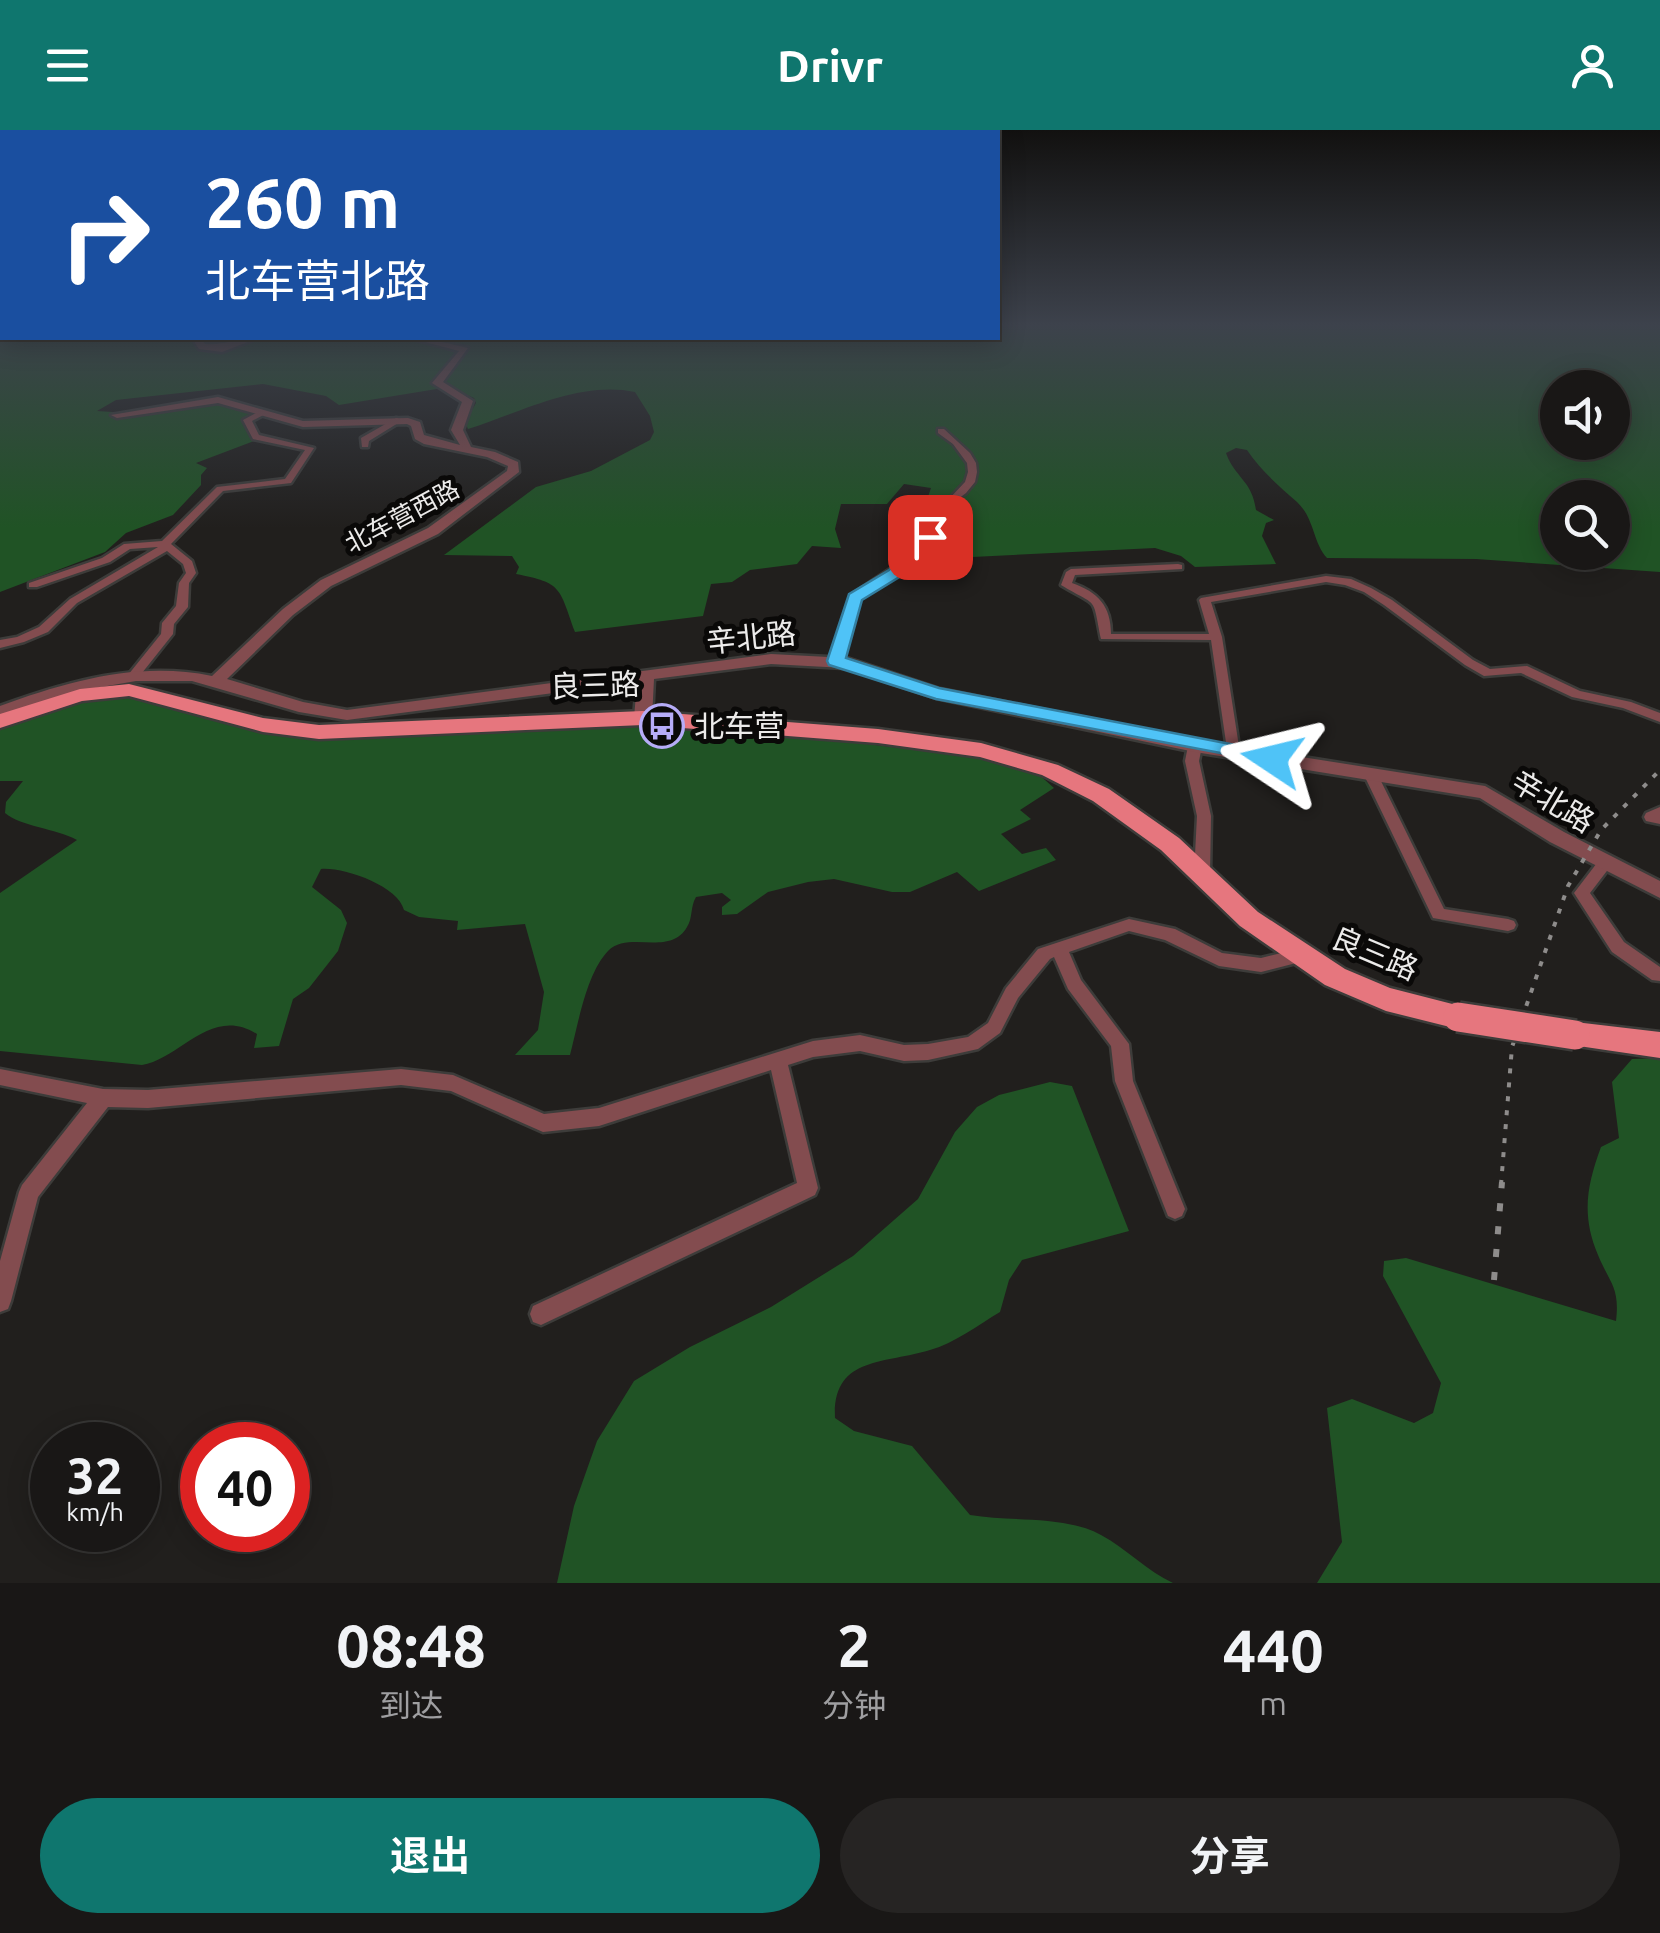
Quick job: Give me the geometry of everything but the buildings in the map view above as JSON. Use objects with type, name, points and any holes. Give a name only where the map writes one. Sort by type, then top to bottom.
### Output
[{"type":"main road","name":"良三路","points":[[0,721],[80,696],[129,690],[264,725],[319,732],[643,718],[878,736],[1005,755],[1101,796],[1170,844],[1298,956],[1386,999],[1458,1017],[1660,1045]]},
{"type":"street","points":[[454,393],[468,401],[457,430],[466,446]]},
{"type":"street","points":[[116,415],[218,400],[303,424],[399,420]]},
{"type":"street","points":[[0,644],[35,637],[49,629],[85,592],[165,546],[220,489],[288,481],[310,448],[256,437],[246,420],[263,413]]},
{"type":"street","points":[[366,445],[364,440],[374,432],[399,420]]},
{"type":"street","name":"北车营西路","points":[[216,680],[288,612],[326,583],[432,531],[513,472],[515,467],[509,461],[466,446],[426,442],[419,437],[416,424],[399,420]]},
{"type":"street","points":[[836,661],[854,598],[912,559],[930,537],[936,510],[960,497],[974,478],[964,446],[941,431]]},
{"type":"street","points":[[34,585],[106,560],[128,546],[165,546],[188,563],[191,573],[184,584],[182,607],[168,623],[167,634],[134,675]]},
{"type":"street","points":[[1178,567],[1071,572],[1066,585],[1091,592],[1098,601],[1107,614],[1105,637],[1216,637]]},
{"type":"street","points":[[1233,753],[1216,637],[1205,600],[1342,579],[1417,624],[1475,668],[1488,673],[1523,669],[1576,694],[1626,705],[1660,718]]},
{"type":"street","name":"辛北路","points":[[0,712],[43,696],[134,675],[216,680],[316,712],[347,715],[771,660],[836,661],[936,693],[1194,746],[1485,792],[1604,863],[1660,890]]},
{"type":"street","points":[[643,718],[646,677]]},
{"type":"street","points":[[1194,746],[1192,762],[1204,816],[1202,874]]},
{"type":"street","points":[[1371,775],[1439,914],[1508,926]]},
{"type":"street","points":[[1604,863],[1582,894],[1618,946],[1658,975]]},
{"type":"street","points":[[0,1077],[103,1098],[202,1098],[401,1077],[453,1083],[544,1123],[599,1117],[812,1049],[860,1043],[904,1053],[972,1044],[994,1028],[1026,972],[1044,954],[1130,925],[1169,934],[1219,958],[1262,966],[1298,956]]},
{"type":"street","points":[[1059,949],[1074,984],[1120,1044],[1124,1081],[1174,1209]]},
{"type":"street","points":[[541,1314],[808,1188],[778,1061]]},
{"type":"street","points":[[0,1301],[29,1192],[103,1098]]},
{"type":"green space","points":[[0,393],[182,393],[116,400],[97,411],[128,413],[213,401],[260,411],[248,417],[250,429],[262,438],[196,463],[207,468],[201,475],[201,485],[173,515],[126,533],[105,552],[0,592]]},
{"type":"green space","points":[[309,393],[414,393],[339,405],[326,396]]},
{"type":"green space","points":[[462,393],[578,393],[468,429],[465,422],[476,403]]},
{"type":"green space","points":[[636,393],[1540,393],[1540,460],[1630,460],[1630,393],[1660,393],[1660,572],[1630,570],[1630,480],[1540,480],[1540,564],[1327,558],[1303,509],[1247,450],[1236,448],[1226,453],[1230,461],[1251,492],[1256,510],[1274,520],[1266,523],[1262,536],[1276,564],[1195,567],[1181,556],[1155,548],[932,559],[919,523],[931,488],[904,484],[887,504],[841,504],[835,529],[841,548],[812,546],[797,564],[750,570],[732,582],[711,584],[703,616],[575,632],[557,590],[543,581],[516,574],[519,567],[512,556],[444,555],[536,487],[591,471],[650,440],[654,432],[650,416]]},
{"type":"green space","points":[[122,696],[256,728],[604,721],[735,728],[991,759],[1035,771],[1054,788],[1020,810],[1031,819],[1001,834],[1022,854],[1046,848],[1056,860],[979,891],[957,872],[910,892],[892,892],[834,879],[808,882],[768,892],[737,914],[722,915],[722,907],[731,900],[722,893],[696,897],[689,924],[680,936],[660,942],[617,945],[600,961],[588,986],[570,1055],[515,1055],[538,1030],[544,992],[525,924],[457,930],[458,921],[419,917],[404,910],[392,893],[369,880],[321,869],[312,887],[341,910],[347,923],[338,951],[309,988],[293,999],[279,1046],[254,1048],[257,1034],[225,1026],[210,1029],[170,1054],[142,1065],[0,1051],[0,893],[77,840],[5,813],[6,802],[23,781],[0,781],[0,726],[63,706]]},
{"type":"green space","points":[[1660,1058],[1660,1583],[1317,1583],[1342,1542],[1327,1408],[1352,1399],[1414,1423],[1433,1413],[1441,1383],[1383,1276],[1384,1261],[1406,1258],[1616,1321],[1615,1293],[1589,1227],[1589,1187],[1601,1147],[1619,1138],[1612,1082],[1632,1059]]},
{"type":"green space","points":[[1050,1082],[1072,1086],[1129,1231],[1022,1260],[1009,1280],[1000,1312],[939,1347],[879,1361],[852,1373],[842,1383],[836,1398],[835,1418],[854,1431],[912,1446],[970,1515],[1055,1522],[1087,1529],[1173,1583],[557,1583],[574,1506],[597,1441],[634,1381],[690,1347],[771,1307],[853,1256],[918,1199],[955,1132],[977,1107],[999,1095]]},
{"type":"railway","points":[[1501,1185],[1512,1047],[1568,886],[1601,830],[1660,770]]},
{"type":"railway","points":[[1494,1280],[1502,1182]]},
{"type":"place","name":"北车营","points":[[662,726]]},
{"type":"route","points":[[930,537],[895,573],[854,598],[846,638],[836,661],[936,693],[1272,759]]}]
